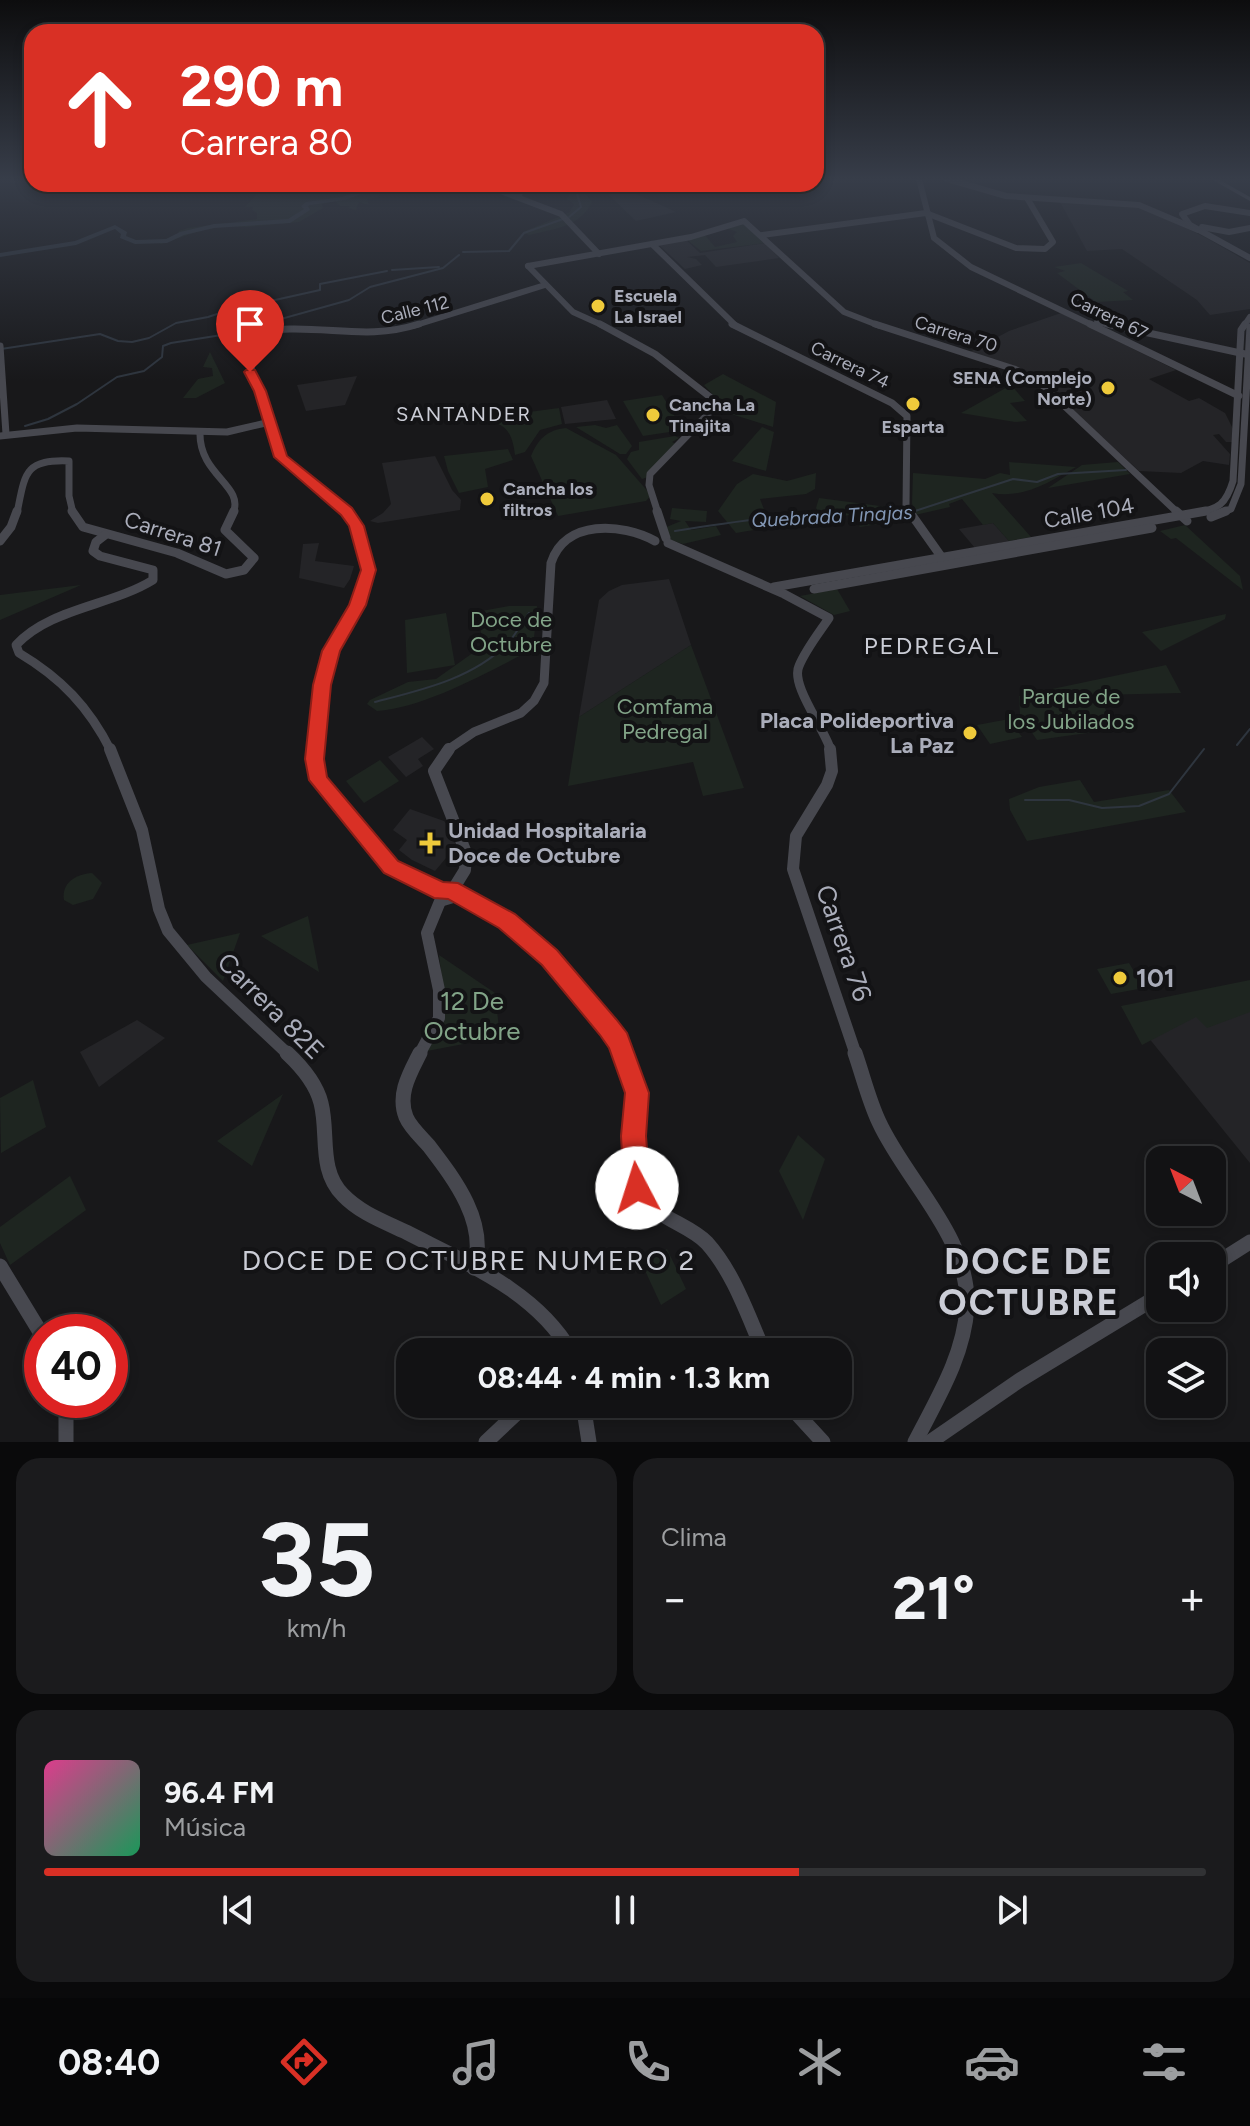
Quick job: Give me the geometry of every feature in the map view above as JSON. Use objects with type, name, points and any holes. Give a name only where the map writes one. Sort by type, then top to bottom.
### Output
[{"type":"street","points":[[592,246],[599,254]]},
{"type":"street","points":[[640,246],[528,266],[573,312],[655,354],[710,397],[713,403],[711,411],[650,474],[649,485],[654,493],[662,540]]},
{"type":"street","name":"Carrera 74","points":[[654,246],[732,324],[892,403],[907,416],[906,507],[945,562]]},
{"type":"street","name":"Carrera 70","points":[[774,246],[844,312],[898,333],[1014,369],[1038,381],[1184,519]]},
{"type":"street","name":"Carrera 67","points":[[945,246],[971,267],[1006,286],[1076,316],[1240,396]]},
{"type":"street","points":[[1014,246],[1040,251],[1049,246]]},
{"type":"street","points":[[1229,246],[1250,258]]},
{"type":"street","name":"Calle 112","points":[[270,422],[250,372],[241,338],[288,329],[362,334],[394,332],[545,285]]},
{"type":"street","points":[[1076,316],[1246,356]]},
{"type":"street","name":"Calle 104","points":[[1246,356],[1241,327],[1250,317]]},
{"type":"street","name":"Calle 104","points":[[784,594],[1224,513],[1236,503],[1241,484],[1240,396],[1250,327]]},
{"type":"street","points":[[0,348],[3,435],[87,428],[200,433],[244,431],[270,422],[281,457],[338,503],[354,521],[368,570],[357,605],[331,651],[322,685],[314,759],[318,780],[391,867],[446,896],[507,921],[578,989],[618,1041],[637,1093],[634,1136],[637,1188],[658,1210],[704,1241],[730,1281],[757,1338]]},
{"type":"street","name":"Carrera 81","points":[[0,541],[14,526],[17,477],[22,470],[37,461],[69,461],[67,485],[72,515],[83,527],[177,553],[226,574],[235,574],[251,564],[253,554],[228,536],[225,530],[237,504],[236,496],[203,462],[198,450],[200,433]]},
{"type":"street","name":"Carrera 76","points":[[446,896],[467,862],[464,845],[445,805],[434,771],[455,741],[518,717],[538,700],[544,683],[551,563],[555,550],[588,530],[601,526],[623,527],[662,540],[784,594],[829,618],[796,673],[797,683],[832,754],[830,777],[811,822],[791,843],[793,869],[878,1121],[954,1245],[964,1279],[967,1305],[962,1339],[951,1371],[915,1442]]},
{"type":"street","name":"Carrera 82E","points":[[105,535],[96,542],[93,551],[100,556],[153,570],[153,580],[114,599],[32,630],[16,645],[19,653],[69,688],[90,715],[119,766],[143,837],[160,910],[174,941],[301,1067],[316,1087],[324,1118],[324,1147],[336,1187],[366,1212],[474,1268],[527,1301],[562,1338]]},
{"type":"street","name":"Calle 104","points":[[768,587],[787,587],[945,562]]},
{"type":"street","points":[[446,896],[427,933],[439,990],[439,1018],[405,1082],[404,1101],[406,1118],[450,1173],[473,1215],[477,1258],[474,1268]]},
{"type":"street","points":[[1226,1257],[1250,1242]]},
{"type":"street","points":[[0,1266],[29,1314]]},
{"type":"street","points":[[930,1442],[1020,1380],[1146,1304]]},
{"type":"street","points":[[66,1418],[66,1442]]},
{"type":"street","points":[[486,1442],[512,1418]]},
{"type":"street","points":[[585,1418],[589,1442]]},
{"type":"street","points":[[801,1418],[823,1442]]},
{"type":"shaded area","points":[[660,246],[693,246],[700,253],[744,246],[768,246],[779,258],[716,267],[705,255],[687,257],[696,259],[702,265],[685,269]]},
{"type":"shaded area","points":[[1084,246],[1221,246],[1250,263],[1250,309],[1210,315],[1197,300],[1122,249],[1087,251]]},
{"type":"shaded area","name":"SENA (Complejo Norte)","points":[[1061,313],[1176,370],[1149,379],[1189,401],[1199,398],[1225,413],[1233,429],[1232,442],[1226,442],[1219,434],[1213,435],[1230,454],[1229,465],[1203,461],[1181,473],[1139,471],[1039,379],[966,354],[1009,331]]},
{"type":"shaded area","points":[[357,376],[345,405],[306,411],[297,385]]},
{"type":"shaded area","points":[[607,400],[616,419],[565,424],[561,407]]},
{"type":"shaded area","points":[[435,456],[452,490],[461,500],[460,510],[378,523],[370,521],[391,504],[382,463]]},
{"type":"shaded area","points":[[993,523],[1009,541],[975,548],[959,529]]},
{"type":"shaded area","points":[[319,543],[315,561],[354,566],[344,588],[299,578],[303,544]]},
{"type":"shaded area","points":[[669,579],[691,645],[579,717],[599,600],[622,585]]},
{"type":"shaded area","points":[[422,737],[434,749],[418,759],[423,766],[406,777],[388,757]]},
{"type":"shaded area","name":"Unidad Hospitalaria Doce de Octubre","points":[[410,809],[444,821],[449,827],[447,834],[457,845],[435,871],[399,850],[407,840],[393,830]]},
{"type":"shaded area","points":[[1250,990],[1250,1163],[1131,1016]]},
{"type":"shaded area","points":[[137,1020],[165,1038],[99,1087],[80,1052]]},
{"type":"green space","points":[[695,246],[739,246],[701,251]]},
{"type":"green space","points":[[1081,263],[1128,291],[1123,292],[1133,300],[1096,302],[1057,273],[1065,271],[1054,267]]},
{"type":"green space","points":[[210,352],[225,383],[196,398],[183,398],[198,379],[213,376],[212,368],[203,367]]},
{"type":"green space","points":[[723,374],[776,402],[773,427],[715,409],[715,397],[704,385]]},
{"type":"green space","points":[[1011,385],[1025,401],[1010,403],[1027,421],[1015,422],[961,413]]},
{"type":"green space","name":"Cancha La Tinajita","points":[[662,395],[683,430],[643,436],[623,401]]},
{"type":"green space","points":[[559,408],[562,424],[540,430],[525,452],[515,455],[510,435],[500,425],[485,422],[466,425],[461,421]]},
{"type":"green space","points":[[595,425],[606,428],[617,425],[632,446],[626,454],[620,454],[576,427]]},
{"type":"green space","points":[[762,427],[774,432],[766,471],[732,461]]},
{"type":"green space","points":[[566,428],[616,455],[651,495],[646,501],[558,516],[531,456],[544,436]]},
{"type":"green space","points":[[679,438],[672,442],[676,444],[648,477],[642,479],[627,459],[631,452],[639,450],[639,442]]},
{"type":"green space","points":[[508,449],[513,460],[485,469],[488,487],[459,493],[444,456]]},
{"type":"green space","points":[[1009,462],[1076,467],[1026,491],[992,493],[1031,537],[1009,541],[993,523],[983,525],[962,499],[949,504],[950,507],[915,515],[912,503],[913,473],[985,479],[1000,473],[1010,475]]},
{"type":"green space","points":[[1118,462],[1130,474],[1048,488],[1082,465]]},
{"type":"green space","points":[[816,473],[815,489],[806,494],[760,499],[767,517],[811,510],[819,519],[736,533],[718,511],[737,484],[753,474],[787,481]]},
{"type":"green space","points":[[819,498],[903,509],[908,519],[860,527],[850,515],[823,519],[816,508]]},
{"type":"green space","points":[[672,508],[707,511],[706,522],[685,521],[691,530],[716,526],[721,535],[683,544],[668,539],[664,528],[681,521],[670,519]]},
{"type":"green space","points":[[1185,525],[1240,576],[1243,590],[1176,538],[1171,539],[1160,531]]},
{"type":"green space","points":[[81,585],[0,620],[0,595]]},
{"type":"green space","points":[[837,589],[850,611],[834,615],[800,596]]},
{"type":"green space","name":"Doce de Octubre","points":[[509,606],[537,606],[533,649],[456,687],[415,703],[377,711],[367,704],[408,682],[436,679],[484,645],[476,612]]},
{"type":"green space","points":[[446,613],[455,665],[407,673],[405,620]]},
{"type":"green space","points":[[1226,614],[1225,619],[1161,651],[1142,632]]},
{"type":"green space","name":"Comfama Pedregal","points":[[691,645],[744,788],[703,796],[693,762],[568,786],[579,717]]},
{"type":"green space","name":"Parque de los Jubilados","points":[[1166,665],[1181,693],[1098,695],[1116,729],[1037,740],[1020,715],[1019,696]]},
{"type":"green space","points":[[1009,719],[1022,737],[990,744],[977,725]]},
{"type":"green space","points":[[380,760],[399,781],[364,803],[346,781]]},
{"type":"green space","points":[[1080,780],[1094,802],[1169,790],[1186,812],[1027,841],[1010,810],[1009,799],[1039,787]]},
{"type":"green space","points":[[92,873],[102,883],[93,899],[73,905],[64,900],[65,889],[71,880]]},
{"type":"green space","points":[[308,916],[319,972],[261,936]]},
{"type":"green space","points":[[240,933],[223,981],[187,945]]},
{"type":"green space","name":"12 De Octubre","points":[[439,955],[495,993],[500,1037],[427,1051],[446,1012]]},
{"type":"green space","name":"101","points":[[1129,963],[1144,988],[1111,994],[1097,969]]},
{"type":"green space","points":[[1250,980],[1250,1012],[1207,1028],[1196,1017],[1142,1045],[1121,1006]]},
{"type":"green space","points":[[33,1080],[46,1127],[1,1153],[0,1098]]},
{"type":"green space","points":[[283,1094],[252,1166],[217,1141]]},
{"type":"green space","points":[[798,1135],[825,1159],[803,1220],[779,1171]]},
{"type":"green space","points":[[70,1176],[86,1210],[10,1265],[0,1243],[0,1227]]},
{"type":"green space","points":[[667,1249],[686,1289],[661,1305],[642,1264]]},
{"type":"waterway","points":[[0,255],[55,246]]},
{"type":"waterway","points":[[463,252],[509,251],[513,246]]},
{"type":"waterway","points":[[25,426],[48,419],[77,404],[117,377],[144,371],[162,357],[163,346],[228,334],[231,329],[252,327],[349,300],[370,287],[443,268],[459,255]]},
{"type":"waterway","points":[[392,270],[439,267]]},
{"type":"waterway","points":[[1,349],[100,334],[118,341],[132,342],[149,338],[176,323],[208,317],[260,300],[275,300],[320,290],[320,284],[387,271]]},
{"type":"waterway","name":"Quebrada Tinajas","points":[[915,511],[1013,479],[1037,482],[1058,474],[1126,470]]},
{"type":"waterway","name":"Quebrada Tinajas","points":[[675,531],[818,513],[904,512]]},
{"type":"waterway","name":"Quebrada Tinajas","points":[[375,702],[445,682],[478,666],[507,644],[529,613]]},
{"type":"waterway","points":[[1237,745],[1250,729]]},
{"type":"waterway","points":[[1025,800],[1069,800],[1102,808],[1139,806],[1169,794],[1204,749]]},
{"type":"place","name":"Escuela La Israel","points":[[598,306]]},
{"type":"place","name":"SENA (Complejo Norte)","points":[[1108,388]]},
{"type":"place","name":"Esparta","points":[[913,404]]},
{"type":"place","name":"Cancha La Tinajita","points":[[653,415]]},
{"type":"place","name":"Cancha los filtros","points":[[487,499]]},
{"type":"place","name":"Placa Polideportiva La Paz","points":[[970,733]]},
{"type":"place","name":"Unidad Hospitalaria Doce de Octubre","points":[[430,843]]},
{"type":"place","name":"101","points":[[1120,978]]},
{"type":"district","name":"SANTANDER","points":[[464,414]]},
{"type":"district","name":"PEDREGAL","points":[[932,645]]},
{"type":"district","name":"DOCE DE OCTUBRE NUMERO 2","points":[[469,1260]]},
{"type":"district","name":"DOCE DE OCTUBRE","points":[[1029,1282]]},
{"type":"route","points":[[250,372],[260,391],[281,457],[347,511],[357,526],[368,570],[364,590],[331,651],[322,685],[314,759],[318,780],[391,867],[442,891],[450,889],[507,921],[549,958],[608,1027],[618,1041],[637,1093],[634,1136],[637,1188]]}]
